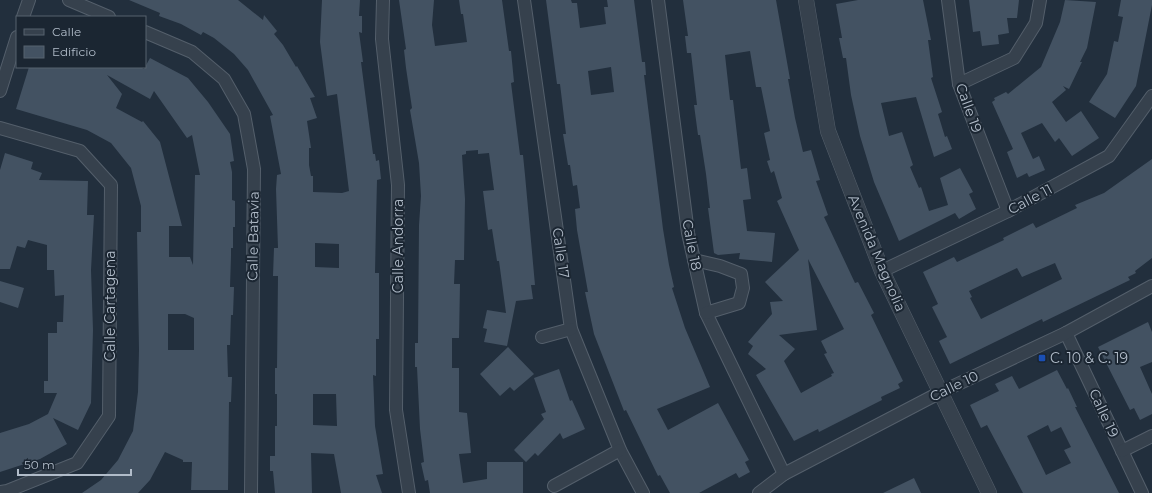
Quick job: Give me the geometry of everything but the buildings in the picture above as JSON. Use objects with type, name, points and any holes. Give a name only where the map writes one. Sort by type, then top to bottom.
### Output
[{"type":"street","points":[[24,16],[29,0]]},
{"type":"street","points":[[69,0],[107,16]]},
{"type":"street","name":"Calle Andorra","points":[[383,0],[382,39],[398,186],[396,410],[409,493]]},
{"type":"street","name":"Calle 17","points":[[524,0],[571,329],[620,450],[643,493]]},
{"type":"street","name":"Calle 18","points":[[658,0],[688,233],[706,313],[784,474]]},
{"type":"street","name":"Avenida Magnolia","points":[[806,0],[828,132],[882,271],[989,493]]},
{"type":"street","name":"Calle 19","points":[[948,0],[959,84],[1008,211]]},
{"type":"street","points":[[959,84],[1014,58],[1036,23],[1040,0]]},
{"type":"street","name":"Calle Batavia","points":[[146,32],[192,52],[224,79],[244,114],[254,169],[251,493]]},
{"type":"street","points":[[0,91],[16,41]]},
{"type":"street","name":"Calle 11","points":[[882,271],[1008,211],[1109,156],[1152,96]]},
{"type":"street","name":"Calle Cartagena","points":[[0,128],[80,152],[111,185],[109,416],[77,463],[7,492],[0,492]]},
{"type":"street","points":[[694,260],[720,266],[741,274],[743,288],[739,302],[706,313]]},
{"type":"street","name":"Calle 10","points":[[759,493],[784,474],[940,392],[1066,332],[1152,286]]},
{"type":"street","points":[[542,337],[571,329]]},
{"type":"street","name":"Calle 19","points":[[1066,332],[1142,493]]},
{"type":"street","points":[[1122,451],[1152,436]]},
{"type":"street","points":[[554,486],[620,450]]},
{"type":"place","name":"C. 10 & C. 19","points":[[1042,358]]}]
